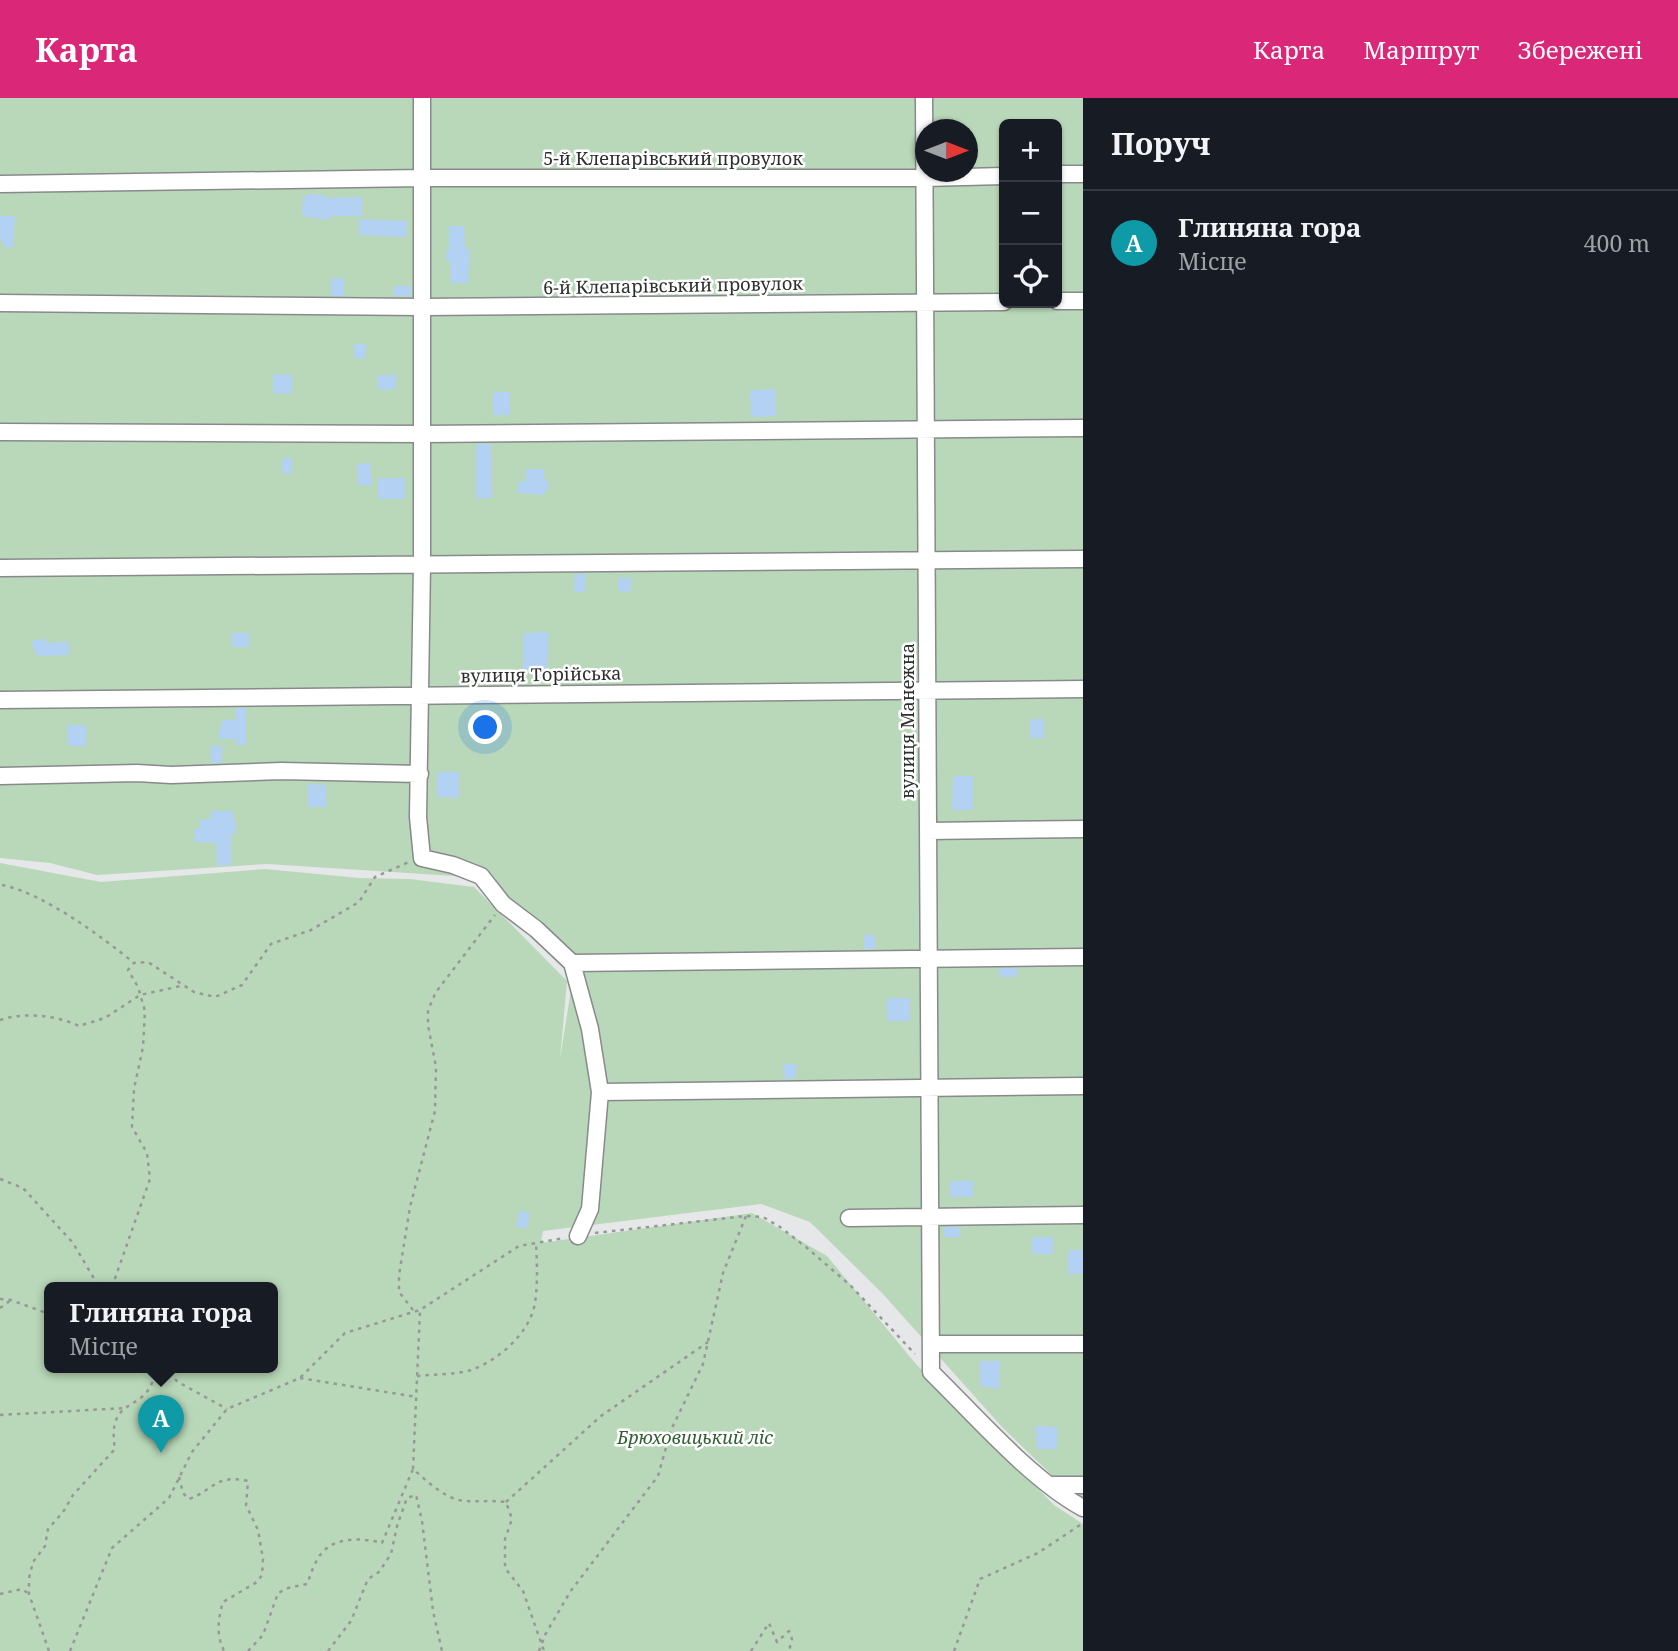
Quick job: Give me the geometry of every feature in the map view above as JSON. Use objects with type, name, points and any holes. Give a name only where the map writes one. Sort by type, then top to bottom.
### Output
[{"type":"street","points":[[422,98],[422,565],[418,817],[422,858],[453,865],[481,876],[503,904],[536,929],[572,963],[590,1029],[600,1092],[590,1209],[578,1236]]},
{"type":"street","name":"вулиця Манежна","points":[[924,98],[924,119]]},
{"type":"street","points":[[1062,174],[1083,173]]},
{"type":"street","name":"5-й Клепарівський провулок","points":[[978,177],[999,176]]},
{"type":"street","name":"5-й Клепарівський провулок","points":[[0,184],[422,178],[915,178]]},
{"type":"street","name":"вулиця Манежна","points":[[925,182],[931,1372],[1022,1461],[1066,1499],[1083,1508]]},
{"type":"street","points":[[1062,301],[1083,301]]},
{"type":"street","name":"6-й Клепарівський провулок","points":[[0,303],[422,307],[999,302]]},
{"type":"street","points":[[0,432],[422,434],[1083,428]]},
{"type":"street","points":[[0,568],[1083,559]]},
{"type":"street","name":"вулиця Торійська","points":[[0,700],[1083,689]]},
{"type":"street","points":[[0,776],[281,771],[420,774]]},
{"type":"street","points":[[928,831],[1083,829]]},
{"type":"street","points":[[572,963],[1083,957]]},
{"type":"street","points":[[600,1092],[1083,1086]]},
{"type":"street","points":[[849,1218],[1083,1215]]},
{"type":"street","points":[[931,1344],[1083,1344]]},
{"type":"street","points":[[1051,1485],[1083,1485]]},
{"type":"path","points":[[2,885],[30,894],[79,922],[134,963],[148,962],[194,992],[215,997],[242,985],[271,944],[311,930],[359,902],[375,877],[422,858]]},
{"type":"path","points":[[414,1312],[399,1292],[399,1275],[410,1208],[435,1111],[436,1067],[428,1010],[436,992],[503,904]]},
{"type":"path","points":[[114,1282],[150,1179],[147,1153],[132,1127],[134,1089],[143,1047],[145,1011],[128,970],[134,963]]},
{"type":"path","points":[[0,1020],[18,1014],[65,1020],[79,1026],[105,1018],[140,995],[183,986]]},
{"type":"path","points":[[0,1179],[23,1188],[73,1243],[96,1282]]},
{"type":"path","points":[[541,1649],[570,1592],[658,1476],[671,1430],[703,1364],[723,1273],[746,1216]]},
{"type":"path","points":[[70,1651],[112,1548],[169,1498],[192,1452],[226,1409],[300,1378],[345,1333],[420,1310],[519,1247],[614,1229],[746,1216],[762,1217],[806,1247],[851,1286],[916,1354]]},
{"type":"path","points":[[417,1376],[470,1370],[491,1360],[516,1339],[527,1325],[535,1305],[536,1243]]},
{"type":"path","points":[[0,1299],[11,1300],[44,1312]]},
{"type":"path","points":[[0,1308],[11,1300]]},
{"type":"path","points":[[248,1651],[263,1635],[278,1594],[288,1588],[307,1584],[317,1559],[333,1545],[349,1538],[364,1538],[382,1543],[413,1469],[420,1310]]},
{"type":"path","points":[[506,1502],[601,1416],[708,1342]]},
{"type":"path","points":[[49,1651],[29,1594],[33,1562],[45,1546],[48,1529],[73,1495],[116,1449],[112,1431],[116,1418],[151,1389],[154,1376],[151,1373]]},
{"type":"path","points":[[169,1373],[178,1382],[226,1409]]},
{"type":"path","points":[[300,1378],[417,1396]]},
{"type":"path","points":[[0,1415],[126,1408]]},
{"type":"path","points":[[413,1469],[435,1489],[464,1501],[486,1499],[506,1502]]},
{"type":"path","points":[[179,1476],[183,1493],[189,1499],[201,1494],[213,1483],[233,1478],[248,1481],[246,1505],[258,1530],[263,1559],[262,1575],[257,1582],[223,1602],[218,1619],[220,1643],[224,1651]]},
{"type":"path","points":[[328,1651],[351,1621],[368,1579],[379,1572],[391,1554],[407,1498],[416,1495],[422,1521],[433,1611],[442,1651]]},
{"type":"path","points":[[506,1502],[512,1519],[505,1539],[505,1568],[523,1591],[541,1649]]},
{"type":"path","points":[[954,1651],[980,1579],[1038,1553],[1083,1523]]},
{"type":"path","points":[[0,1594],[22,1589],[29,1594]]},
{"type":"path","points":[[751,1651],[769,1623],[777,1642],[789,1631],[792,1639],[789,1651]]},
{"type":"green space","name":"Брюховицький ліс","points":[[0,98],[1083,98],[1083,1499],[1068,1491],[1002,1427],[882,1293],[810,1222],[761,1204],[543,1231],[541,1243],[752,1213],[827,1256],[915,1363],[1054,1505],[1083,1524],[1083,1651],[0,1651],[0,863],[101,882],[265,869],[359,878],[410,879],[474,887],[567,981],[560,1059],[573,977],[470,877],[267,864],[97,875],[50,863],[0,858]]},
{"type":"building","points":[[306,194],[325,195],[325,198],[362,197],[362,216],[330,216],[330,220],[302,216],[303,197],[306,198]]},
{"type":"building","points":[[0,216],[15,216],[13,248],[3,247],[3,242],[0,241]]},
{"type":"building","points":[[359,219],[407,221],[406,237],[359,235]]},
{"type":"building","points":[[449,226],[464,226],[465,249],[470,249],[468,283],[451,283],[450,261],[446,261]]},
{"type":"building","points":[[331,278],[344,278],[344,296],[331,296]]},
{"type":"building","points":[[394,286],[411,286],[411,296],[393,296]]},
{"type":"building","points":[[354,344],[366,344],[365,359],[354,358]]},
{"type":"building","points":[[273,374],[292,375],[292,394],[273,393]]},
{"type":"building","points":[[377,375],[396,375],[396,389],[378,390]]},
{"type":"building","points":[[775,389],[776,416],[751,417],[750,390]]},
{"type":"building","points":[[493,392],[510,392],[510,415],[493,415]]},
{"type":"building","points":[[476,444],[491,444],[492,498],[476,498]]},
{"type":"building","points":[[282,458],[292,458],[292,474],[282,473]]},
{"type":"building","points":[[370,463],[372,485],[358,485],[357,464]]},
{"type":"building","points":[[526,469],[544,469],[544,477],[550,485],[543,495],[518,493],[518,481],[525,482]]},
{"type":"building","points":[[378,478],[405,478],[405,499],[378,499]]},
{"type":"building","points":[[575,574],[586,574],[585,592],[574,592]]},
{"type":"building","points":[[618,578],[631,578],[631,592],[618,591]]},
{"type":"building","points":[[549,632],[547,670],[523,670],[523,633]]},
{"type":"building","points":[[231,633],[249,633],[249,647],[232,647]]},
{"type":"building","points":[[46,639],[46,643],[69,642],[69,655],[36,656],[32,640]]},
{"type":"building","points":[[235,708],[246,708],[246,745],[236,745],[236,739],[219,739],[222,720],[236,720]]},
{"type":"building","points":[[1030,719],[1044,719],[1044,738],[1030,738]]},
{"type":"building","points":[[67,725],[86,725],[86,746],[68,746]]},
{"type":"building","points":[[211,746],[222,746],[222,763],[211,763]]},
{"type":"building","points":[[437,772],[459,772],[459,798],[437,797]]},
{"type":"building","points":[[953,776],[973,776],[973,810],[952,810]]},
{"type":"building","points":[[308,784],[326,785],[326,807],[308,807]]},
{"type":"building","points":[[211,811],[233,811],[233,820],[236,820],[235,834],[231,834],[231,865],[217,866],[216,843],[194,842],[195,828],[200,828],[200,819],[211,819]]},
{"type":"building","points":[[864,935],[875,935],[875,949],[864,949]]},
{"type":"building","points":[[999,968],[1017,968],[1017,977],[999,977]]},
{"type":"building","points":[[887,998],[910,998],[910,1021],[887,1021]]},
{"type":"building","points":[[783,1064],[796,1064],[796,1078],[784,1079]]},
{"type":"building","points":[[950,1181],[973,1181],[973,1197],[950,1197]]},
{"type":"building","points":[[519,1211],[530,1213],[527,1228],[516,1227]]},
{"type":"building","points":[[944,1227],[960,1227],[960,1237],[944,1237]]},
{"type":"building","points":[[1032,1237],[1053,1237],[1053,1254],[1032,1254]]},
{"type":"building","points":[[1068,1250],[1083,1250],[1083,1274],[1068,1274]]},
{"type":"building","points":[[980,1361],[1000,1361],[999,1389],[980,1386]]},
{"type":"building","points":[[1035,1426],[1058,1427],[1057,1449],[1037,1449]]},
{"type":"place","name":"Глиняна гора","points":[[161,1453]]}]
